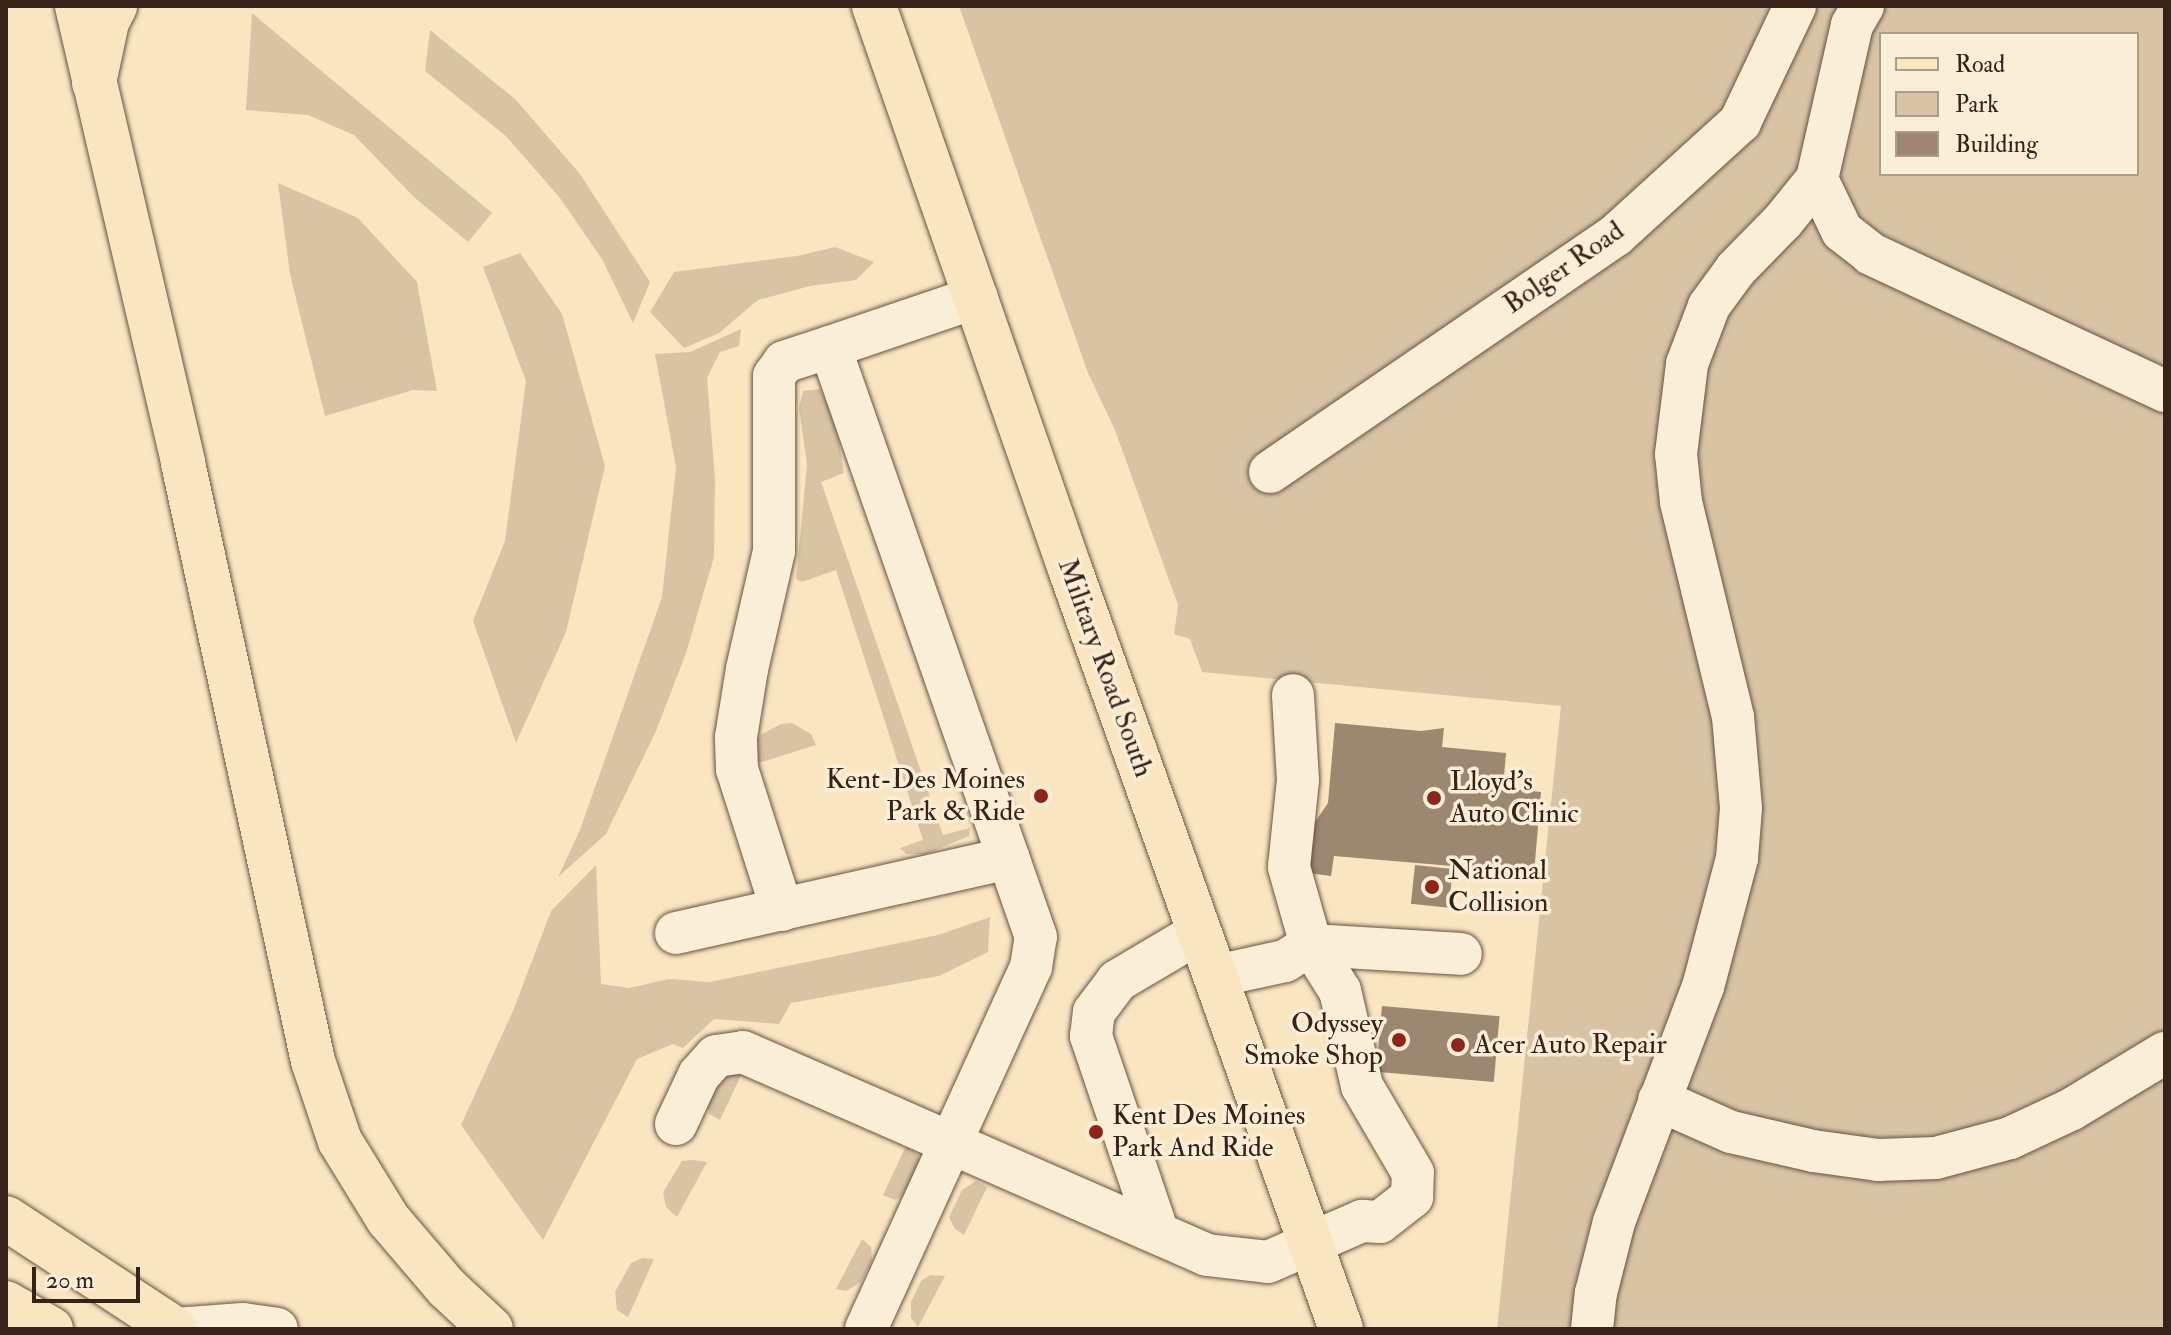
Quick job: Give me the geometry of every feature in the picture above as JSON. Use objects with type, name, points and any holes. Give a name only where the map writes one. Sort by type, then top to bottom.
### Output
[{"type":"main road","points":[[77,6],[179,448],[313,1061],[340,1141],[388,1219],[447,1288],[491,1329]]},
{"type":"main road","points":[[94,83],[107,22],[115,6]]},
{"type":"main road","name":"Military Road South","points":[[874,6],[1070,569],[1341,1329]]},
{"type":"main road","points":[[6,1218],[175,1329]]},
{"type":"main road","points":[[6,1303],[51,1329]]},
{"type":"lane","name":"Bolger Road","points":[[1270,472],[1616,235],[1740,122],[1795,6]]},
{"type":"lane","points":[[1592,1329],[1596,1293],[1614,1222],[1703,987],[1737,858],[1741,808],[1733,717],[1681,502],[1676,454],[1687,364],[1709,306],[1736,269],[1783,221],[1817,179],[1852,25],[1863,6]]},
{"type":"lane","points":[[1817,179],[1842,231],[1871,254],[2165,391]]},
{"type":"lane","points":[[782,910],[737,769],[736,737],[747,669],[774,551],[774,376],[784,362],[977,297]]},
{"type":"lane","points":[[830,347],[1036,937],[1031,967],[866,1329]]},
{"type":"lane","points":[[676,1124],[699,1075],[716,1056],[743,1052],[1207,1255],[1268,1262],[1312,1246],[1362,1221],[1380,1222],[1412,1197],[1413,1173],[1362,1086],[1340,991],[1311,945],[1289,867],[1298,780],[1293,695]]},
{"type":"lane","points":[[676,933],[1009,858]]},
{"type":"lane","points":[[1158,1233],[1091,1036],[1094,1012],[1117,981],[1200,932]]},
{"type":"lane","points":[[1216,976],[1285,961],[1311,945],[1461,954]]},
{"type":"lane","points":[[1659,1100],[1731,1132],[1813,1151],[1878,1160],[1936,1158],[2010,1138],[2072,1109],[2165,1053]]},
{"type":"lane","points":[[175,1329],[243,1324],[277,1329]]},
{"type":"green space","points":[[959,6],[2165,6],[2165,1329],[1497,1329],[1561,706],[1202,672],[1190,639],[1174,634],[1178,605],[1115,430],[1088,373]]},
{"type":"green space","points":[[252,13],[492,213],[468,242],[415,198],[354,135],[308,115],[246,110]]},
{"type":"green space","points":[[430,30],[516,100],[580,174],[650,282],[633,323],[602,259],[560,198],[506,136],[425,71]]},
{"type":"green space","points":[[278,183],[358,218],[417,282],[437,391],[413,390],[325,416],[290,274]]},
{"type":"green space","points":[[835,247],[874,262],[856,280],[810,286],[758,300],[719,333],[684,348],[650,312],[674,272],[797,256]]},
{"type":"green space","points":[[520,253],[562,314],[605,466],[566,632],[516,743],[473,621],[505,541],[526,381],[483,267]]},
{"type":"green space","points":[[741,329],[739,346],[720,352],[707,378],[715,479],[714,557],[686,653],[656,731],[606,834],[558,877],[580,830],[662,597],[676,467],[655,354],[690,352]]},
{"type":"green space","points":[[820,389],[836,423],[844,473],[821,482],[943,835],[970,828],[969,836],[926,854],[906,854],[900,848],[923,840],[836,570],[802,582],[796,579],[807,464],[799,408],[803,391]]},
{"type":"green space","points":[[792,723],[811,734],[816,745],[752,765],[754,748],[760,735],[781,724]]},
{"type":"green space","points":[[596,865],[601,984],[629,988],[669,979],[710,982],[938,935],[990,917],[988,952],[939,976],[791,1003],[779,1024],[714,1019],[683,1048],[673,1044],[637,1059],[543,1240],[461,1125],[513,1011],[551,911]]},
{"type":"green space","points":[[743,1071],[720,1120],[709,1114],[706,1099],[718,1075]]},
{"type":"green space","points":[[906,1146],[917,1154],[923,1167],[911,1190],[895,1200],[883,1195]]},
{"type":"green space","points":[[682,1161],[707,1162],[677,1217],[666,1207],[663,1192]]},
{"type":"green space","points":[[976,1181],[987,1187],[964,1235],[955,1229],[949,1217],[962,1190]]},
{"type":"green space","points":[[862,1239],[871,1247],[872,1261],[861,1282],[846,1291],[836,1289]]},
{"type":"green space","points":[[642,1258],[654,1259],[628,1317],[617,1310],[615,1292],[631,1263]]},
{"type":"green space","points":[[930,1275],[945,1276],[918,1327],[911,1318],[911,1302],[921,1281]]},
{"type":"building","name":"Lloyd's Auto Clinic","points":[[1335,723],[1421,731],[1444,728],[1442,747],[1506,753],[1503,788],[1541,792],[1534,873],[1334,856],[1331,876],[1308,873],[1313,825],[1328,803]]},
{"type":"building","name":"National Collision","points":[[1415,865],[1453,869],[1449,908],[1411,904]]},
{"type":"building","points":[[1382,1006],[1500,1016],[1494,1082],[1376,1072]]},
{"type":"place","name":"Kent-Des Moines Park & Ride","points":[[1041,796]]},
{"type":"place","name":"Lloyd's Auto Clinic","points":[[1434,798]]},
{"type":"place","name":"National Collision","points":[[1432,887]]},
{"type":"place","name":"Odyssey Smoke Shop","points":[[1399,1040]]},
{"type":"place","name":"Acer Auto Repair","points":[[1458,1045]]},
{"type":"place","name":"Kent Des Moines Park And Ride","points":[[1096,1132]]}]
